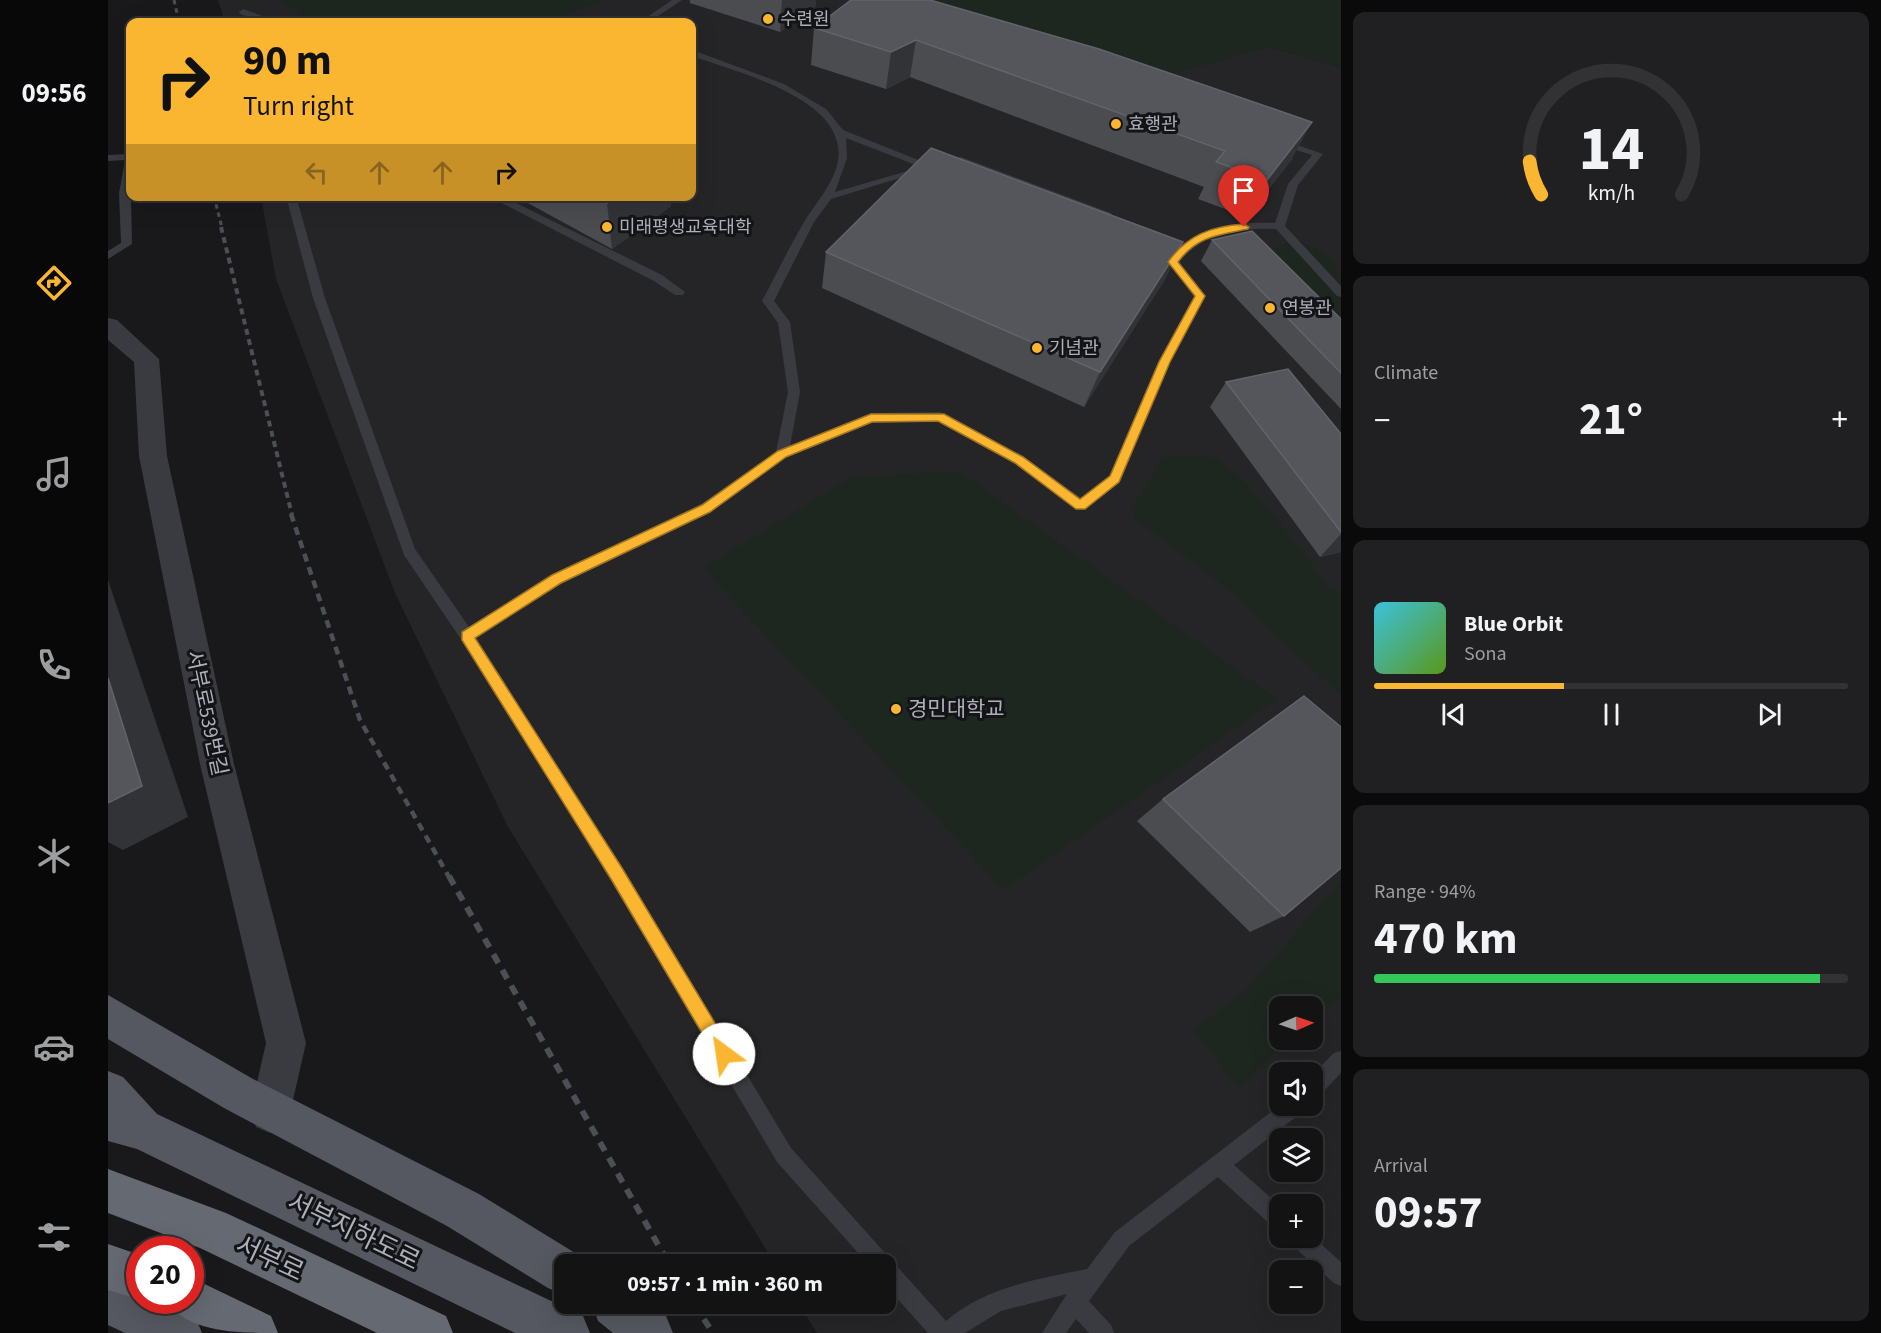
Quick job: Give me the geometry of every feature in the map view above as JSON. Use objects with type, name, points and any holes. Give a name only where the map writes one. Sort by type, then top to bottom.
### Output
[{"type":"highway","name":"서부로","points":[[108,1191],[210,1229],[429,1333]]},
{"type":"highway","points":[[108,1267],[126,1273]]},
{"type":"highway","points":[[204,1307],[254,1333]]},
{"type":"main road","points":[[108,1015],[146,1041],[270,1113],[463,1210],[554,1266]]},
{"type":"main road","points":[[108,1092],[125,1125]]},
{"type":"main road","name":"서부지하도로","points":[[125,1125],[566,1333]]},
{"type":"main road","points":[[108,1301],[178,1333]]},
{"type":"main road","points":[[627,1314],[649,1333]]},
{"type":"street","name":"서부로539번길","points":[[108,326],[146,359],[153,456],[217,764],[286,1043],[270,1113]]},
{"type":"lane","points":[[240,0],[245,18]]},
{"type":"lane","points":[[650,18],[678,0]]},
{"type":"lane","points":[[243,12],[260,18]]},
{"type":"lane","points":[[696,54],[758,76],[807,99],[834,122],[843,144],[841,164],[827,197],[791,253],[768,301],[784,322],[794,392],[782,454]]},
{"type":"lane","points":[[838,132],[939,164]]},
{"type":"lane","points":[[1272,140],[1318,154],[1293,184],[1279,226]]},
{"type":"lane","points":[[108,158],[126,158]]},
{"type":"lane","points":[[827,197],[956,158],[1119,219]]},
{"type":"lane","points":[[108,256],[127,243],[124,193],[126,181]]},
{"type":"lane","points":[[292,201],[319,298],[409,550],[467,636],[616,873],[784,1155],[872,1254]]},
{"type":"lane","points":[[503,201],[658,278],[679,292]]},
{"type":"lane","points":[[467,636],[557,579],[706,508],[782,454],[871,418],[940,417],[1019,460],[1080,505],[1115,478],[1164,362],[1200,296],[1173,262],[1180,243],[1222,228],[1279,226],[1341,293]]},
{"type":"lane","points":[[1323,1078],[1341,1060]]},
{"type":"lane","points":[[1053,1333],[1122,1239],[1281,1116]]},
{"type":"lane","points":[[1219,1164],[1269,1210]]},
{"type":"lane","points":[[1310,1248],[1341,1276]]},
{"type":"lane","points":[[949,1333],[962,1320],[997,1300],[1093,1278]]},
{"type":"lane","points":[[896,1281],[942,1333]]},
{"type":"lane","points":[[1075,1302],[1103,1333]]},
{"type":"shaded area","name":"경민대학교","points":[[218,0],[916,0],[1153,78],[1269,47],[1341,67],[1341,1333],[817,1333],[805,1314],[896,1314],[896,1254],[769,1254],[507,825],[395,593],[276,279],[262,201],[696,201],[696,18],[224,18]]},
{"type":"shaded area","points":[[279,0],[604,0],[560,18],[308,18]]},
{"type":"shaded area","points":[[916,0],[1341,0],[1341,67],[1269,47],[1154,78]]},
{"type":"shaded area","points":[[1296,240],[1325,252],[1341,276],[1341,339],[1258,254]]},
{"type":"shaded area","points":[[1162,457],[1207,457],[1225,465],[1240,478],[1274,516],[1330,589],[1341,592],[1341,695],[1219,582],[1135,519],[1131,507],[1148,486]]},
{"type":"shaded area","points":[[960,472],[1277,699],[1004,890],[703,568],[854,476]]},
{"type":"shaded area","points":[[1341,881],[1341,999],[1323,1011],[1323,996],[1269,996],[1269,1050],[1278,1050],[1239,1089],[1194,1030],[1248,988]]},
{"type":"building","points":[[851,0],[930,0],[1099,49],[1312,122],[1267,180],[1216,162],[1225,151],[916,40],[891,52],[814,28]]},
{"type":"building","name":"기념관","points":[[931,148],[1183,242],[1100,372],[826,252]]},
{"type":"building","points":[[1252,231],[1341,319],[1341,373],[1212,240]]},
{"type":"building","points":[[1288,369],[1341,434],[1341,532],[1226,382]]},
{"type":"building","points":[[108,678],[142,786],[108,803]]},
{"type":"building","points":[[1304,696],[1341,727],[1341,868],[1284,916],[1163,799]]},
{"type":"railway","points":[[174,0],[178,18]]},
{"type":"railway","points":[[215,201],[222,228]]},
{"type":"railway","points":[[221,227],[292,515]]},
{"type":"railway","points":[[291,514],[360,720],[449,877]]},
{"type":"railway","points":[[449,876],[663,1254]]},
{"type":"railway","points":[[701,1314],[713,1333]]},
{"type":"place","name":"수련원","points":[[768,19]]},
{"type":"place","name":"효행관","points":[[1116,124]]},
{"type":"place","name":"미래평생교육대학","points":[[607,227]]},
{"type":"place","name":"연봉관","points":[[1270,308]]},
{"type":"place","name":"기념관","points":[[1037,348]]},
{"type":"place","name":"경민대학교","points":[[896,709]]},
{"type":"route","points":[[724,1054],[616,873],[467,636],[557,579],[706,508],[782,454],[871,418],[940,417],[1019,460],[1080,505],[1115,478],[1164,362],[1200,296],[1173,262],[1185,245],[1222,228],[1244,227]]}]
